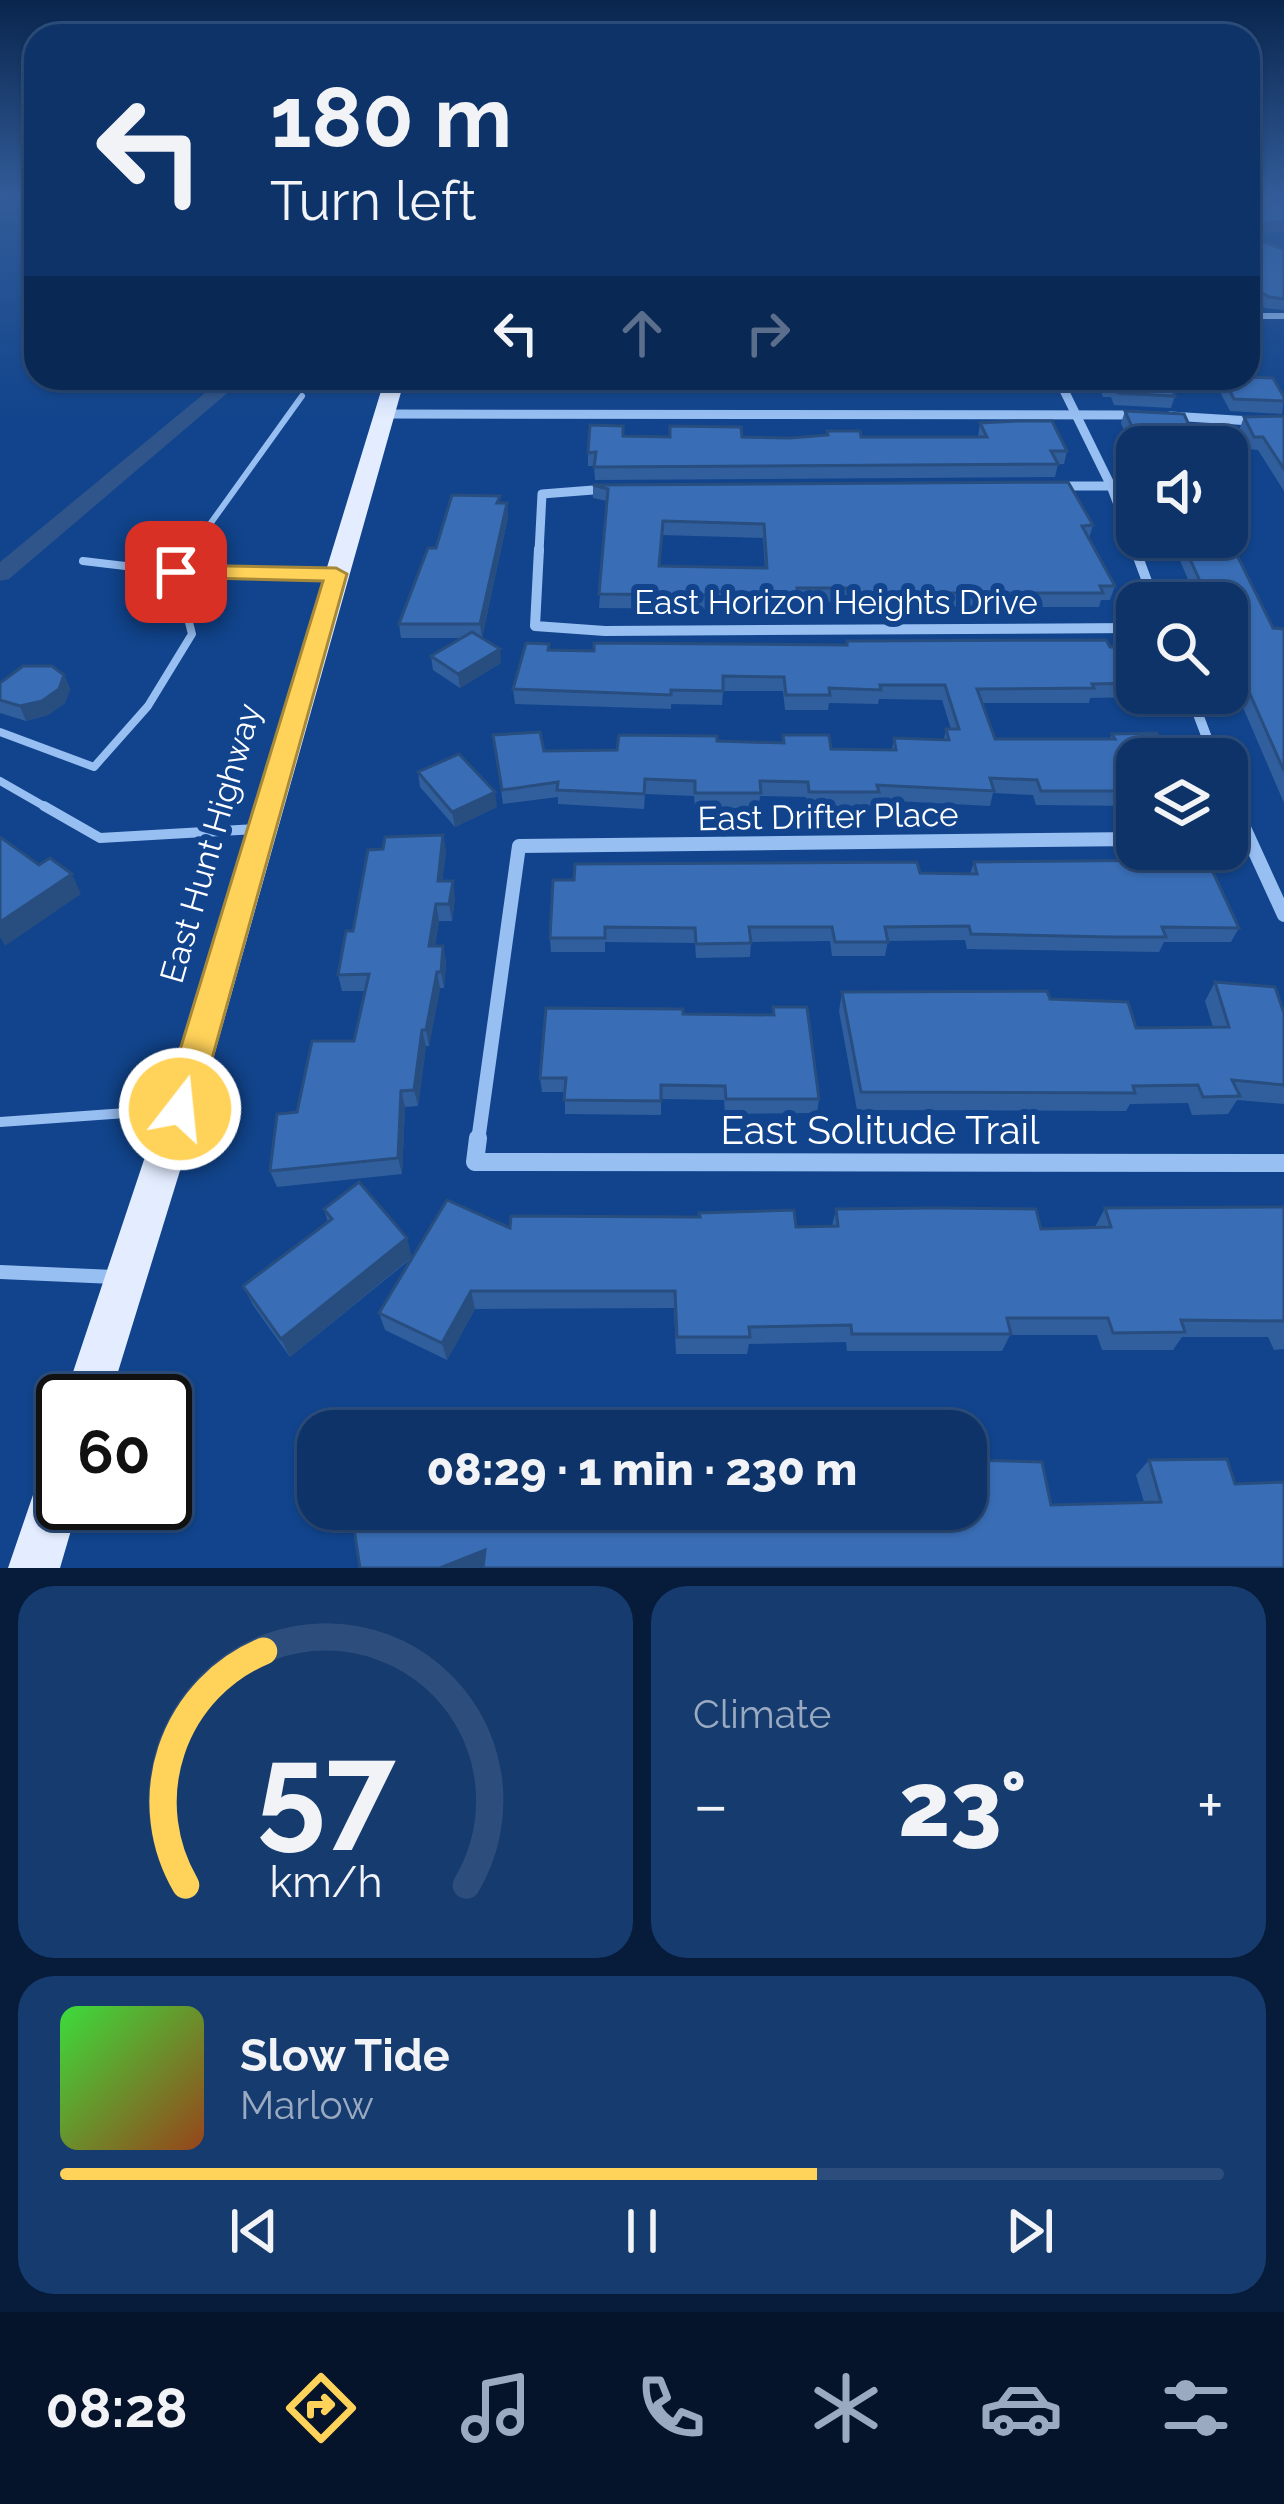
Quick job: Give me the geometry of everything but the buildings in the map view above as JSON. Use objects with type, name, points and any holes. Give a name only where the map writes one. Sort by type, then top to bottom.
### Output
[{"type":"main road","name":"East Hunt Highway","points":[[94,1374],[180,1109],[391,390]]},
{"type":"main road","points":[[34,1568],[46,1530]]},
{"type":"street","points":[[1064,390],[1111,486],[1147,582]]},
{"type":"street","points":[[382,413],[1144,415]]},
{"type":"street","points":[[1166,416],[1284,423]]},
{"type":"street","points":[[1040,486],[1111,486]]},
{"type":"street","name":"East Horizon Heights Drive","points":[[611,489],[542,494],[536,626],[605,631],[1116,628]]},
{"type":"street","name":"East Drifter Place","points":[[475,1162],[520,846],[1116,839]]},
{"type":"street","points":[[1248,844],[1284,915]]},
{"type":"street","name":"East Solitude Trail","points":[[475,1162],[1284,1163]]},
{"type":"lane","points":[[176,572],[302,396]]},
{"type":"lane","points":[[83,561],[176,572],[336,574]]},
{"type":"lane","points":[[0,732],[94,767],[148,706],[192,634],[176,572]]},
{"type":"lane","points":[[0,781],[100,838],[262,829]]},
{"type":"lane","points":[[0,1122],[180,1109]]},
{"type":"lane","points":[[0,1271],[125,1277]]},
{"type":"waterway","points":[[0,574],[221,390]]},
{"type":"route","points":[[176,572],[336,574],[180,1109]]}]
